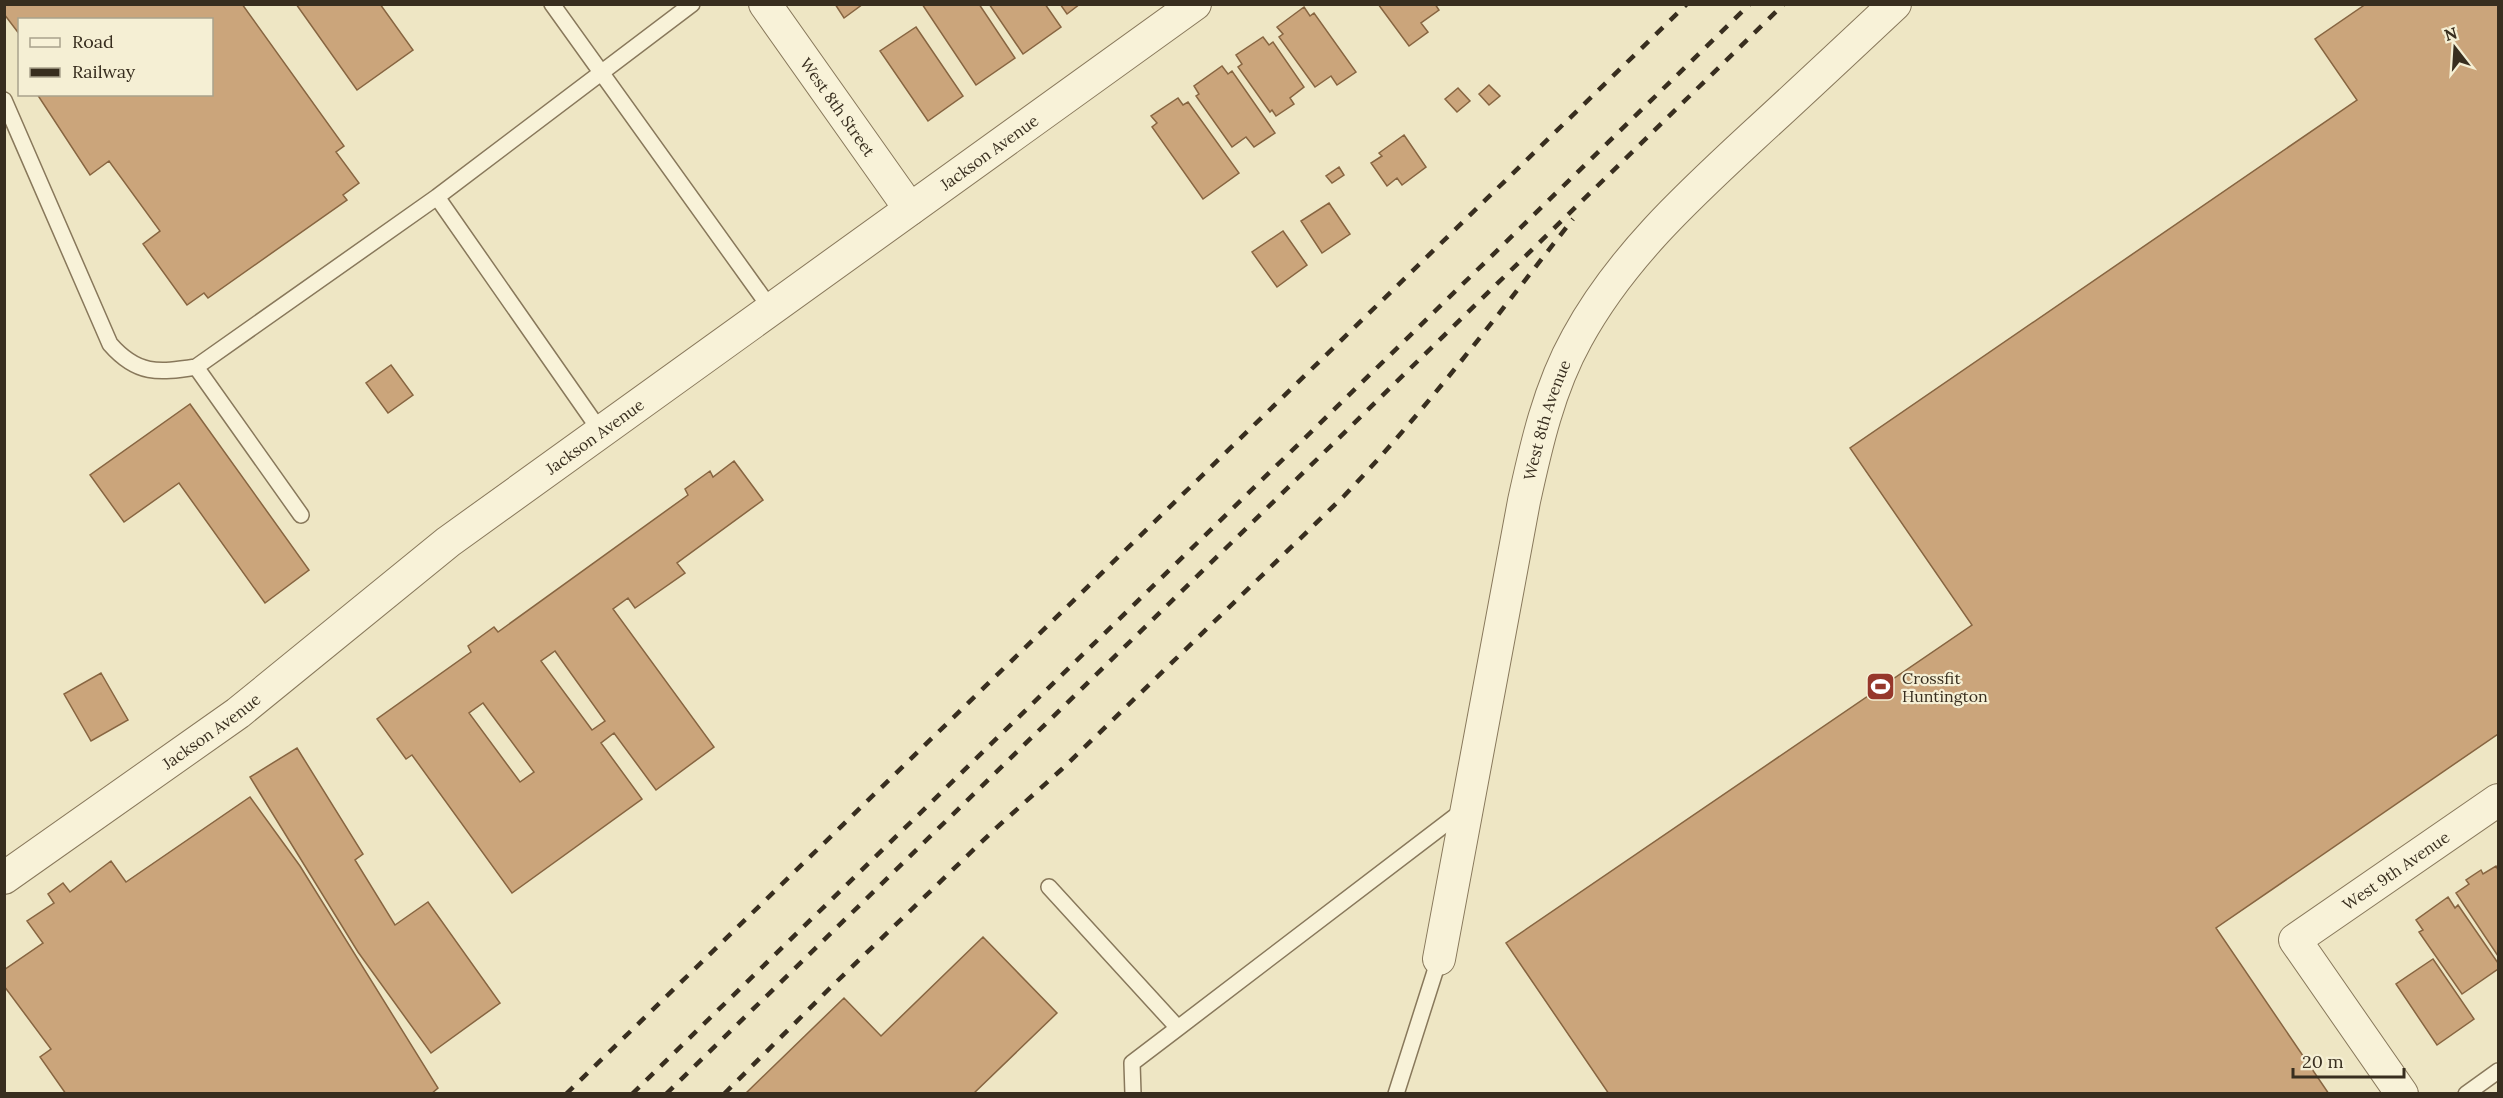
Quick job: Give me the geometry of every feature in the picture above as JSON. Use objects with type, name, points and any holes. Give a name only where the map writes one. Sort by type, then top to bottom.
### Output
[{"type":"street","name":"West 8th Street","points":[[765,4],[910,209]]},
{"type":"street","name":"Jackson Avenue","points":[[4,878],[238,713],[438,549],[1195,4]]},
{"type":"street","name":"West 8th Avenue","points":[[1439,959],[1465,809],[1537,445],[1555,388],[1576,340],[1606,291],[1659,227],[1701,184],[1895,4]]},
{"type":"street","name":"West 9th Avenue","points":[[2402,1094],[2295,940],[2499,800]]},
{"type":"lane","points":[[552,4],[771,309]]},
{"type":"lane","points":[[4,100],[110,344],[124,360],[142,369],[167,372],[196,367],[437,197],[692,4]]},
{"type":"lane","points":[[437,197],[601,432]]},
{"type":"lane","points":[[196,367],[301,515]]},
{"type":"lane","points":[[1133,1094],[1132,1063],[1465,809]]},
{"type":"lane","points":[[1049,887],[1178,1028]]},
{"type":"lane","points":[[1396,1094],[1439,959]]},
{"type":"lane","points":[[2466,1094],[2499,1071]]},
{"type":"building","points":[[4,4],[242,4],[344,146],[336,152],[359,183],[343,195],[347,200],[208,298],[204,293],[187,305],[143,244],[160,231],[109,161],[90,175],[38,96],[213,96],[213,18],[18,18],[18,32],[4,14]]},
{"type":"building","points":[[296,4],[380,4],[413,50],[357,90]]},
{"type":"building","points":[[835,4],[863,4],[844,18]]},
{"type":"building","points":[[922,4],[979,4],[1015,58],[976,85]]},
{"type":"building","points":[[989,4],[1045,4],[1061,27],[1023,54]]},
{"type":"building","points":[[1060,4],[1080,4],[1067,14]]},
{"type":"building","points":[[1378,4],[1435,4],[1439,10],[1421,23],[1428,32],[1409,46]]},
{"type":"building","points":[[2366,4],[2498,4],[2498,734],[2216,928],[2329,1094],[1609,1094],[1506,943],[1972,625],[1850,448],[2357,100],[2315,39]]},
{"type":"building","points":[[1304,7],[1310,16],[1314,13],[1356,72],[1337,85],[1331,76],[1315,87],[1279,37],[1283,34],[1277,27]]},
{"type":"building","points":[[916,27],[963,96],[928,121],[880,51]]},
{"type":"building","points":[[1263,37],[1269,45],[1273,42],[1304,87],[1290,98],[1294,104],[1276,116],[1272,110],[1270,112],[1238,67],[1242,64],[1236,55]]},
{"type":"building","points":[[1222,66],[1228,74],[1232,71],[1275,133],[1254,147],[1246,137],[1232,147],[1196,96],[1199,94],[1194,86]]},
{"type":"building","points":[[1489,85],[1500,96],[1489,105],[1479,94]]},
{"type":"building","points":[[1458,88],[1470,101],[1457,112],[1445,99]]},
{"type":"building","points":[[1178,98],[1183,105],[1188,102],[1239,173],[1203,199],[1152,127],[1157,123],[1151,116]]},
{"type":"building","points":[[1404,135],[1426,167],[1402,185],[1397,178],[1387,186],[1371,163],[1382,156],[1379,153]]},
{"type":"building","points":[[1339,167],[1344,175],[1332,183],[1326,176]]},
{"type":"building","points":[[1329,203],[1350,234],[1322,253],[1301,221]]},
{"type":"building","points":[[1283,231],[1307,265],[1277,287],[1252,252]]},
{"type":"building","points":[[391,365],[413,395],[388,413],[366,383]]},
{"type":"building","points":[[190,404],[309,570],[265,603],[179,483],[124,522],[90,475]]},
{"type":"building","points":[[734,461],[763,500],[677,563],[685,573],[635,608],[628,598],[613,609],[714,747],[656,790],[614,733],[601,743],[642,799],[512,893],[412,755],[406,759],[377,719],[471,652],[468,646],[494,627],[498,632],[688,495],[685,489],[710,471],[713,477]],"holes":[[[555,651],[605,721],[592,730],[541,661]],[[483,703],[534,772],[520,782],[469,713]]]},
{"type":"building","points":[[101,673],[128,720],[91,741],[64,694]]},
{"type":"building","points":[[297,748],[363,854],[355,860],[395,925],[428,902],[500,1003],[431,1053],[358,952],[250,777]]},
{"type":"building","points":[[250,797],[300,866],[438,1088],[431,1094],[66,1094],[40,1057],[51,1049],[4,986],[4,970],[43,943],[27,921],[54,903],[48,894],[63,883],[70,892],[111,861],[126,882]]},
{"type":"building","points":[[2496,866],[2498,870],[2498,956],[2456,893],[2469,884],[2466,880],[2481,870],[2483,874]]},
{"type":"building","points":[[2448,897],[2455,908],[2458,905],[2498,963],[2498,969],[2462,994],[2419,932],[2423,930],[2416,920]]},
{"type":"building","points":[[983,937],[1057,1013],[973,1094],[745,1094],[844,998],[881,1036]]},
{"type":"building","points":[[2433,959],[2474,1019],[2437,1045],[2396,984]]},
{"type":"railway","points":[[566,1094],[1687,4]]},
{"type":"railway","points":[[632,1094],[1750,4]]},
{"type":"railway","points":[[666,1094],[1784,4]]},
{"type":"railway","points":[[724,1094],[830,988],[995,829],[1062,769],[1344,496],[1433,395],[1573,219]]},
{"type":"place","name":"Crossfit Huntington","points":[[1881,687]]}]
